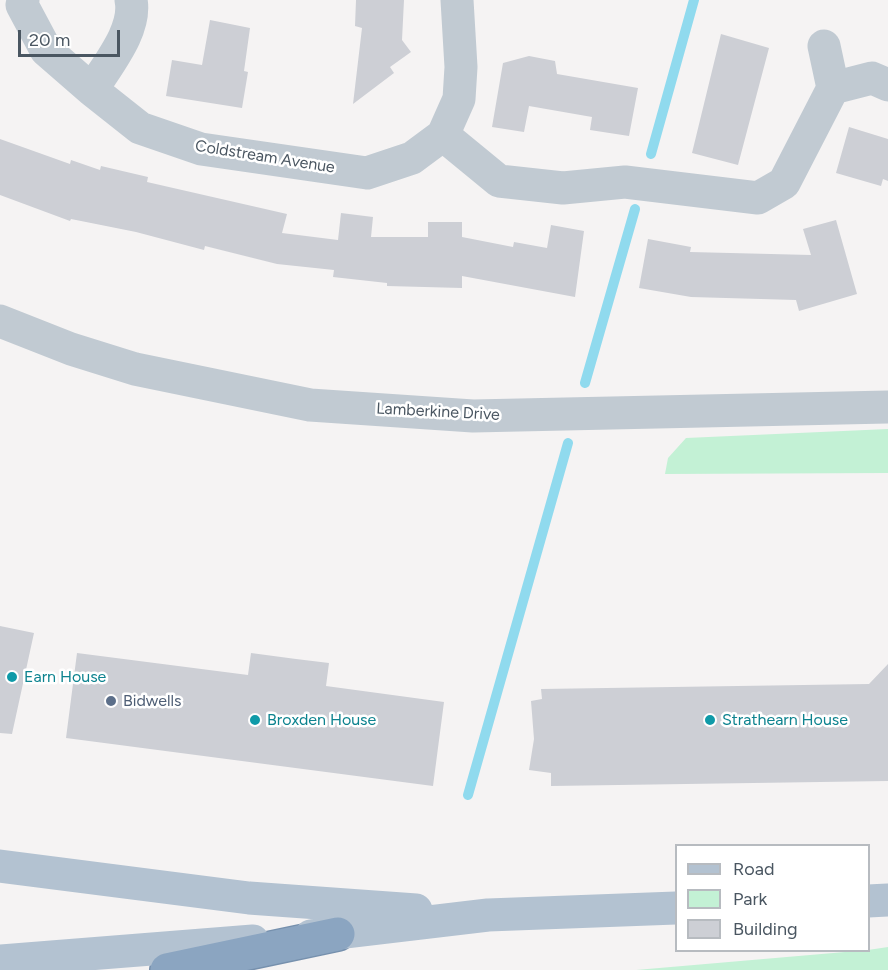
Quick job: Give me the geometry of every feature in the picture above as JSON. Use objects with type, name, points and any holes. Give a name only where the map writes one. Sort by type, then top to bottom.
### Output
[{"type":"highway","points":[[167,970],[338,934]]},
{"type":"main road","points":[[0,866],[249,898],[488,915]]},
{"type":"main road","points":[[870,901],[888,900]]},
{"type":"main road","points":[[0,961],[338,934],[488,915],[675,908]]},
{"type":"street","name":"Coldstream Avenue","points":[[23,0],[22,5],[46,50],[140,128],[201,149],[367,173],[412,158],[443,135],[459,99],[461,67],[457,0]]},
{"type":"street","points":[[92,90],[125,33],[132,8],[131,0]]},
{"type":"street","points":[[443,135],[499,181],[563,188],[625,182],[758,198],[784,183],[833,88],[824,46]]},
{"type":"street","points":[[833,88],[872,78],[888,85]]},
{"type":"street","name":"Lamberkine Drive","points":[[0,321],[71,349],[135,369],[310,405],[472,416],[888,407]]},
{"type":"green space","points":[[888,429],[888,473],[665,474],[668,458],[686,438]]},
{"type":"green space","points":[[888,947],[888,970],[636,970],[845,952],[870,952],[870,950]]},
{"type":"building","points":[[356,0],[404,0],[402,40],[411,52],[390,67],[394,73],[353,104],[362,28],[355,26]]},
{"type":"building","points":[[210,20],[250,28],[244,71],[248,72],[242,108],[166,96],[172,60],[202,65]]},
{"type":"building","points":[[721,34],[769,48],[738,165],[692,153]]},
{"type":"building","points":[[529,56],[555,61],[557,74],[638,88],[629,136],[590,130],[592,117],[529,106],[524,132],[492,127],[503,63]]},
{"type":"building","points":[[849,127],[888,139],[888,181],[883,179],[881,186],[836,173]]},
{"type":"building","points":[[0,139],[70,164],[71,160],[100,170],[101,166],[148,177],[147,182],[287,214],[282,233],[338,240],[341,213],[373,217],[371,237],[428,237],[428,222],[462,222],[462,237],[513,247],[514,242],[547,248],[551,225],[584,231],[575,297],[462,276],[462,288],[387,286],[387,283],[333,277],[334,270],[277,264],[205,246],[204,250],[136,232],[71,219],[70,221],[0,195]]},
{"type":"building","points":[[836,220],[857,294],[799,311],[796,300],[691,297],[639,288],[648,239],[691,247],[690,252],[811,255],[803,229]]},
{"type":"building","name":"Earn House","points":[[0,626],[34,633],[12,734],[0,733]]},
{"type":"building","name":"Broxden House","points":[[77,653],[248,675],[251,653],[329,663],[326,686],[444,702],[433,786],[66,738]]},
{"type":"building","name":"Strathearn House","points":[[888,664],[888,781],[551,786],[551,773],[529,770],[534,739],[531,701],[542,699],[541,689],[869,684]]},
{"type":"waterway","points":[[651,154],[694,0]]},
{"type":"waterway","points":[[585,383],[635,209]]},
{"type":"waterway","points":[[468,795],[568,443]]},
{"type":"place","name":"Earn House","points":[[12,677]]},
{"type":"place","name":"Bidwells","points":[[111,701]]},
{"type":"place","name":"Broxden House","points":[[255,720]]},
{"type":"place","name":"Strathearn House","points":[[710,720]]}]
